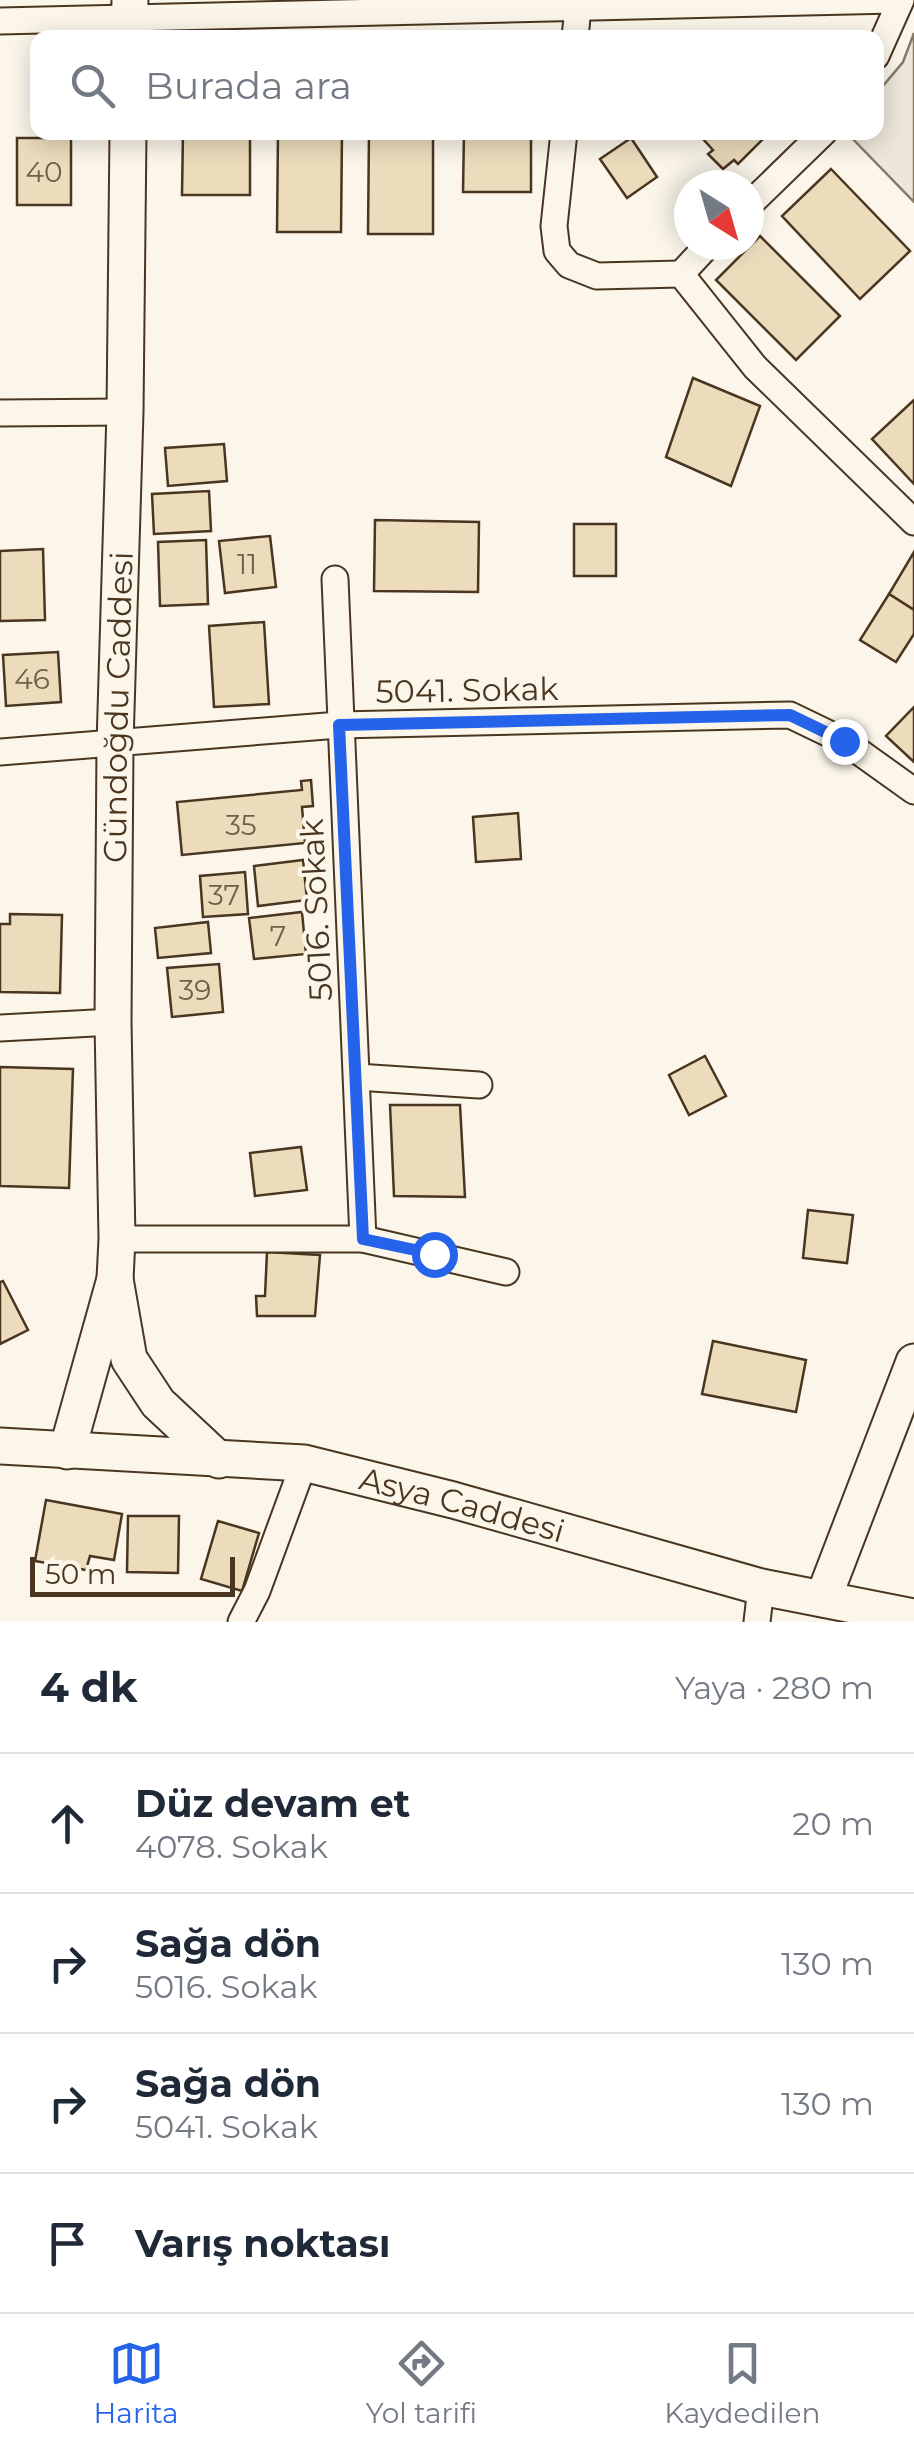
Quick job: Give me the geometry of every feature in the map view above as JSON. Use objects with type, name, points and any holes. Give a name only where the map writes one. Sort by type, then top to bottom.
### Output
[{"type":"street","points":[[0,21],[625,2],[898,0],[884,36]]},
{"type":"street","points":[[575,30],[578,6]]},
{"type":"street","name":"Gündoğdu Caddesi","points":[[115,1279],[115,744],[128,140]]},
{"type":"street","points":[[563,140],[554,226],[557,251],[569,265],[596,276],[681,274],[694,260]]},
{"type":"street","points":[[764,191],[816,140]]},
{"type":"street","points":[[681,274],[755,366],[914,522]]},
{"type":"street","points":[[0,413],[125,412]]},
{"type":"street","name":"5016. Sokak","points":[[335,579],[363,1239]]},
{"type":"street","name":"5041. Sokak","points":[[0,752],[339,725],[790,715],[844,741],[914,791]]},
{"type":"street","points":[[0,1028],[113,1022]]},
{"type":"street","points":[[356,1078],[479,1085]]},
{"type":"street","points":[[118,1240],[363,1239],[506,1272]]},
{"type":"street","points":[[67,1452],[115,1279]]},
{"type":"street","points":[[115,1279],[129,1359],[158,1402],[219,1460]]},
{"type":"street","points":[[823,1598],[914,1362]]},
{"type":"street","name":"Asya Caddesi","points":[[0,1446],[304,1462],[488,1510],[759,1605],[823,1598],[914,1617]]},
{"type":"street","points":[[241,1622],[258,1592],[304,1462]]},
{"type":"shaded area","points":[[914,33],[914,202],[854,140],[884,140],[884,85],[903,62]]},
{"type":"building","points":[[17,138],[71,140],[71,205],[17,205]]},
{"type":"building","points":[[183,140],[250,140],[250,195],[182,195]]},
{"type":"building","points":[[278,140],[342,140],[341,232],[277,232]]},
{"type":"building","points":[[369,140],[433,140],[433,234],[368,234]]},
{"type":"building","points":[[464,140],[531,140],[531,192],[463,192]]},
{"type":"building","points":[[632,140],[657,177],[627,198],[600,159]]},
{"type":"building","points":[[704,140],[762,140],[738,164],[734,160],[723,169],[708,154],[713,150]]},
{"type":"building","points":[[831,169],[910,251],[860,299],[782,216]]},
{"type":"building","points":[[764,240],[840,316],[796,360],[716,280],[736,260],[764,260]]},
{"type":"building","points":[[693,378],[760,406],[731,486],[666,457]]},
{"type":"building","points":[[914,400],[914,484],[872,439]]},
{"type":"building","points":[[224,444],[227,481],[168,486],[165,448]]},
{"type":"building","points":[[209,491],[211,531],[154,534],[152,494]]},
{"type":"building","points":[[375,520],[479,522],[478,592],[374,591]]},
{"type":"building","points":[[574,524],[616,524],[616,576],[574,576]]},
{"type":"building","points":[[270,536],[276,587],[225,593],[219,541]]},
{"type":"building","points":[[206,540],[208,604],[160,606],[158,542]]},
{"type":"building","points":[[43,549],[45,620],[0,621],[0,551]]},
{"type":"building","points":[[914,552],[914,610],[889,594]]},
{"type":"building","points":[[889,594],[914,610],[914,634],[896,662],[860,640]]},
{"type":"building","points":[[264,622],[269,704],[214,707],[209,626]]},
{"type":"building","points":[[58,652],[61,702],[6,706],[3,655]]},
{"type":"building","points":[[914,707],[914,762],[886,736]]},
{"type":"building","points":[[311,780],[313,806],[302,807],[305,843],[182,855],[177,802],[302,790],[301,781]]},
{"type":"building","points":[[518,813],[521,859],[476,862],[473,817]]},
{"type":"building","points":[[303,860],[307,900],[258,906],[254,866]]},
{"type":"building","points":[[245,872],[248,914],[203,917],[200,876]]},
{"type":"building","points":[[302,912],[306,954],[254,959],[249,918]]},
{"type":"building","points":[[10,914],[62,915],[60,993],[0,992],[0,924],[10,924]]},
{"type":"building","points":[[208,922],[211,953],[158,958],[155,928]]},
{"type":"building","points":[[219,964],[223,1012],[172,1017],[167,968]]},
{"type":"building","points":[[705,1056],[726,1096],[689,1115],[669,1075]]},
{"type":"building","points":[[0,1067],[73,1069],[69,1188],[0,1186]]},
{"type":"building","points":[[390,1105],[460,1105],[465,1197],[394,1196]]},
{"type":"building","points":[[301,1147],[307,1190],[255,1196],[250,1153]]},
{"type":"building","points":[[808,1210],[853,1215],[847,1263],[803,1258]]},
{"type":"building","points":[[267,1252],[320,1255],[315,1316],[257,1316],[256,1296],[265,1296]]},
{"type":"building","points":[[3,1281],[28,1330],[0,1344],[0,1282]]},
{"type":"building","points":[[713,1341],[806,1360],[796,1412],[702,1394]]},
{"type":"building","points":[[46,1500],[122,1514],[114,1560],[90,1556],[86,1570],[35,1561]]},
{"type":"building","points":[[128,1516],[179,1516],[178,1573],[127,1572]]},
{"type":"building","points":[[218,1521],[259,1533],[242,1591],[201,1579]]},
{"type":"route","points":[[434,1254],[363,1239],[339,725],[790,715],[844,741]]}]
